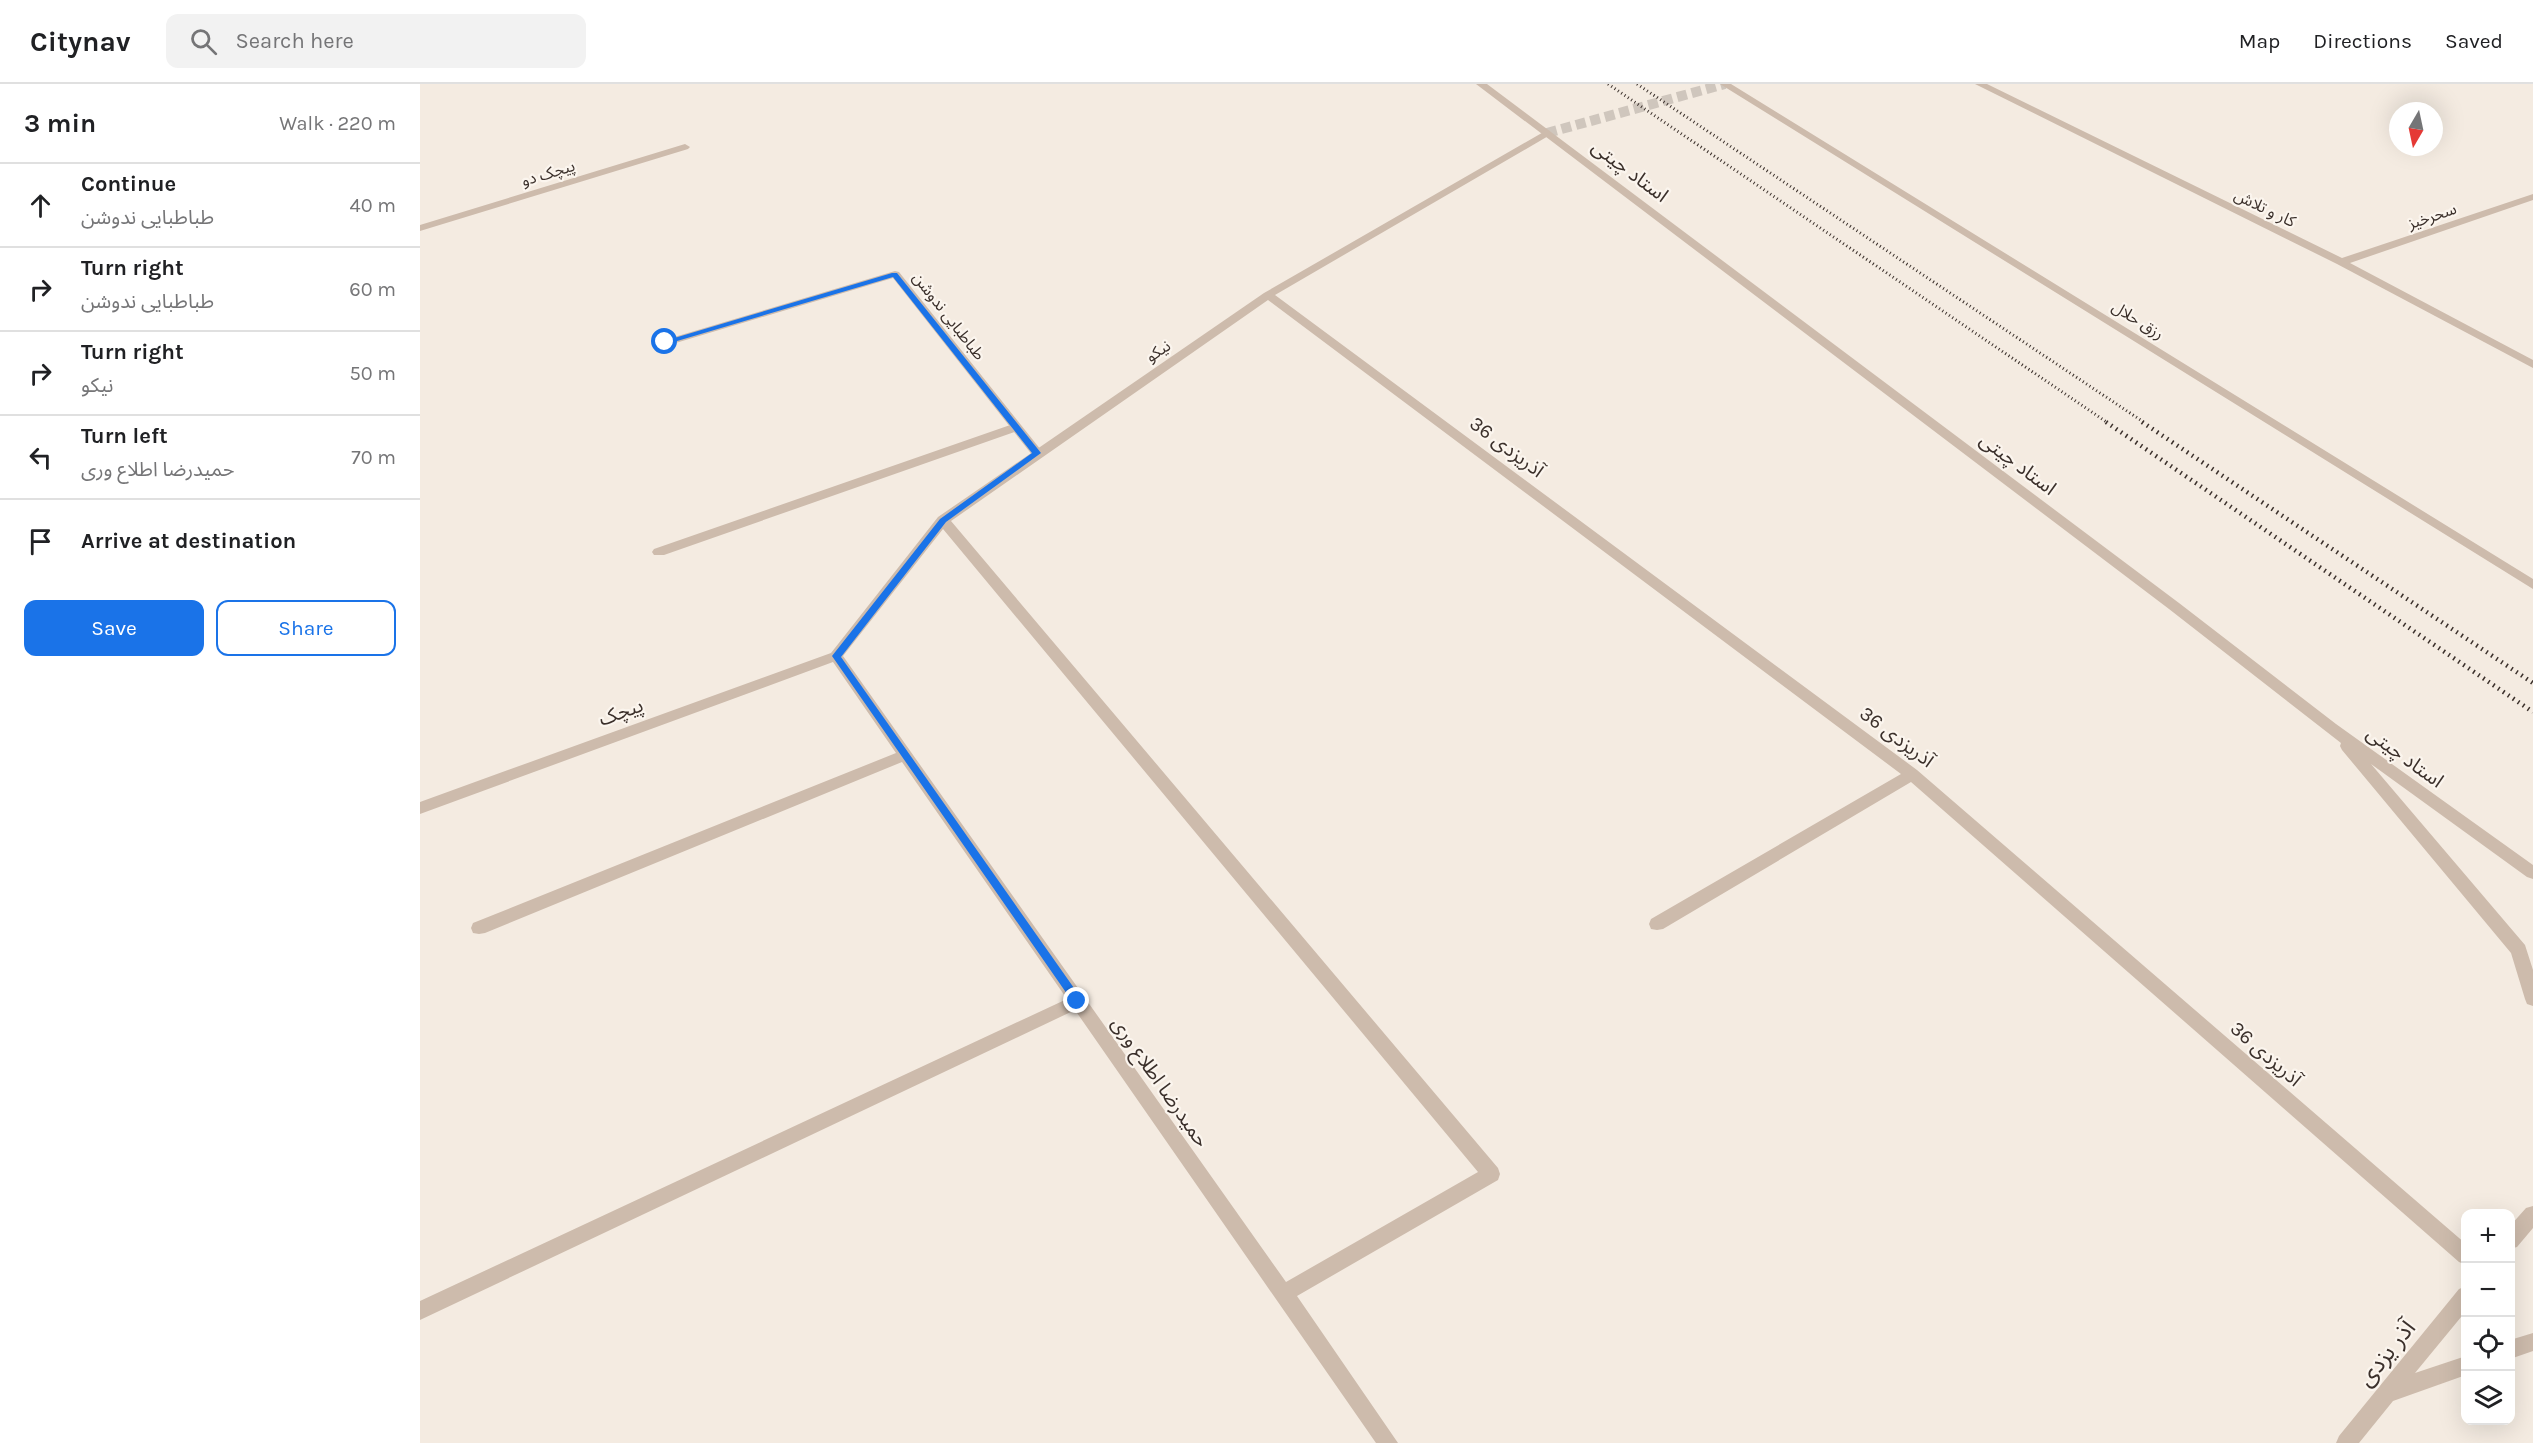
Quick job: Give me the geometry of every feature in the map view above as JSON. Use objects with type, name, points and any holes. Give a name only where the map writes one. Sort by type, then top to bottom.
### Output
[{"type":"street","name":"استاد چیتی","points":[[1481,84],[2174,606],[2331,728],[2533,873]]},
{"type":"street","name":"رزق حلال","points":[[1725,84],[2533,585]]},
{"type":"street","name":"کار و تلاش","points":[[1980,84],[2341,262],[2533,365]]},
{"type":"street","name":"نیکو","points":[[837,656],[943,520],[1268,295],[1548,133]]},
{"type":"street","name":"پیچک دو","points":[[420,228],[685,147]]},
{"type":"street","name":"سحرخیز","points":[[2341,262],[2533,197]]},
{"type":"street","name":"طباطبایی ندوشن","points":[[665,342],[895,274],[1037,453]]},
{"type":"street","name":"آذریزدی 36","points":[[1268,295],[1912,774],[2461,1252]]},
{"type":"street","points":[[659,552],[1016,428]]},
{"type":"street","points":[[943,520],[1491,1174],[1283,1294]]},
{"type":"street","name":"حمیدرضا اطلاع وری","points":[[837,656],[1388,1443]]},
{"type":"street","name":"پیچک","points":[[420,808],[837,656]]},
{"type":"street","points":[[2331,728],[2519,950],[2533,999]]},
{"type":"street","points":[[479,928],[905,754]]},
{"type":"street","points":[[1657,924],[1912,774]]},
{"type":"street","points":[[420,1311],[1077,1001]]},
{"type":"street","points":[[2515,1236],[2533,1214]]},
{"type":"street","name":"آذر یزدی","points":[[2346,1443],[2461,1301]]},
{"type":"street","points":[[2515,1349],[2533,1342]]},
{"type":"street","points":[[2387,1392],[2461,1367]]},
{"type":"tunnel","points":[[1547,133],[1725,84]]},
{"type":"railway","points":[[1608,84],[2108,423]]},
{"type":"railway","points":[[1637,84],[2145,423]]},
{"type":"railway","points":[[2106,422],[2533,712]]},
{"type":"railway","points":[[2142,422],[2533,683]]},
{"type":"route","points":[[665,342],[895,274],[1037,453],[943,520],[837,656],[1077,1001]]}]
